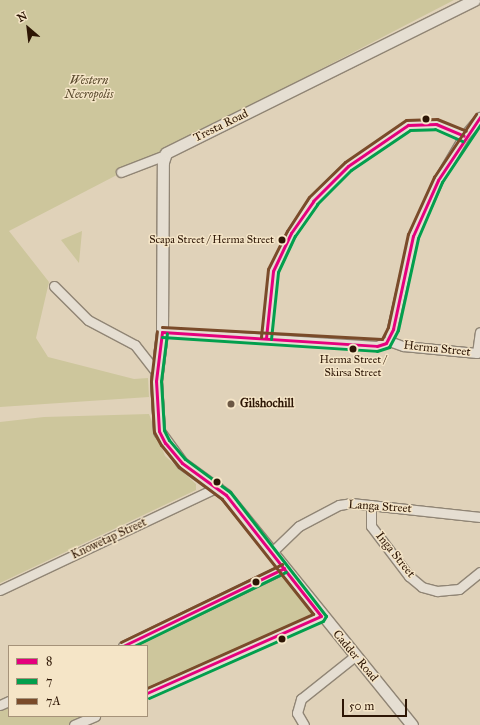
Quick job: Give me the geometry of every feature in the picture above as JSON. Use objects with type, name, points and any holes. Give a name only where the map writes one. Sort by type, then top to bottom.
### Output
[{"type":"street","name":"Tresta Road","points":[[165,155],[474,0]]},
{"type":"street","points":[[389,341],[413,236],[464,136],[480,118]]},
{"type":"street","points":[[266,338],[273,271],[291,233],[313,200],[348,166],[408,125],[436,124],[464,136]]},
{"type":"street","points":[[121,172],[165,155],[162,332],[156,377]]},
{"type":"street","points":[[54,286],[88,320],[135,345],[156,377]]},
{"type":"street","name":"Herma Street","points":[[162,332],[377,346],[389,341],[403,346],[477,353],[480,332]]},
{"type":"street","name":"Cadder Road","points":[[156,377],[159,431],[182,463],[218,487],[272,552],[321,616],[412,725]]},
{"type":"street","name":"Knowetap Street","points":[[0,590],[218,487]]},
{"type":"street","name":"Langa Street","points":[[272,552],[299,526],[324,511],[351,503],[480,517]]},
{"type":"street","name":"Inga Street","points":[[371,505],[371,526],[409,576],[422,587],[437,592],[460,589],[480,572]]},
{"type":"street","points":[[125,645],[284,568]]},
{"type":"street","points":[[148,693],[321,616]]},
{"type":"street","points":[[304,725],[297,713],[301,699],[355,656]]},
{"type":"street","points":[[74,725],[93,717]]},
{"type":"green space","name":"Western Necropolis","points":[[0,0],[454,0],[9,231],[49,282],[36,338],[48,357],[134,379],[148,378],[149,397],[0,407]]},
{"type":"green space","points":[[82,231],[79,263],[61,240]]},
{"type":"green space","points":[[149,414],[165,456],[196,484],[196,490],[0,583],[0,422],[44,417]]},
{"type":"green space","points":[[282,569],[319,615],[148,692],[148,645],[127,645]]},
{"type":"green space","points":[[8,703],[8,717],[84,717],[73,725],[0,725],[0,707]]},
{"type":"transit line","name":"7A","points":[[162,327],[382,339],[388,327],[408,234],[434,177],[476,114]]},
{"type":"transit line","name":"8","points":[[162,332],[377,346],[386,343],[393,329],[413,236],[438,180],[480,117]]},
{"type":"transit line","name":"7A","points":[[261,337],[268,269],[287,231],[309,197],[345,162],[406,120],[437,119],[466,131]]},
{"type":"transit line","name":"8","points":[[266,338],[273,271],[291,233],[313,201],[348,166],[408,125],[436,124],[464,136]]},
{"type":"transit line","name":"7","points":[[162,337],[377,351],[389,347],[398,330],[418,238],[442,182],[480,125]]},
{"type":"transit line","name":"7","points":[[271,339],[278,272],[295,236],[317,204],[351,170],[410,130],[435,129],[462,141]]},
{"type":"transit line","name":"7A","points":[[148,688],[313,614],[222,499],[179,467],[161,445],[154,432],[151,381],[157,331]]},
{"type":"transit line","name":"8","points":[[148,693],[321,616],[226,495],[182,463],[165,443],[159,431],[156,381],[162,332]]},
{"type":"transit line","name":"7","points":[[149,698],[323,621],[326,616],[230,492],[185,459],[169,440],[164,430],[161,381],[167,333]]},
{"type":"transit line","name":"7A","points":[[121,642],[282,564]]},
{"type":"transit line","name":"8","points":[[125,645],[284,568]]},
{"type":"transit line","name":"7","points":[[136,645],[286,572]]},
{"type":"place","name":"Scapa Street / Herma Street","points":[[282,240]]},
{"type":"place","name":"Herma Street / Skirsa Street","points":[[353,349]]},
{"type":"place","name":"Gilshochill","points":[[231,404]]}]
